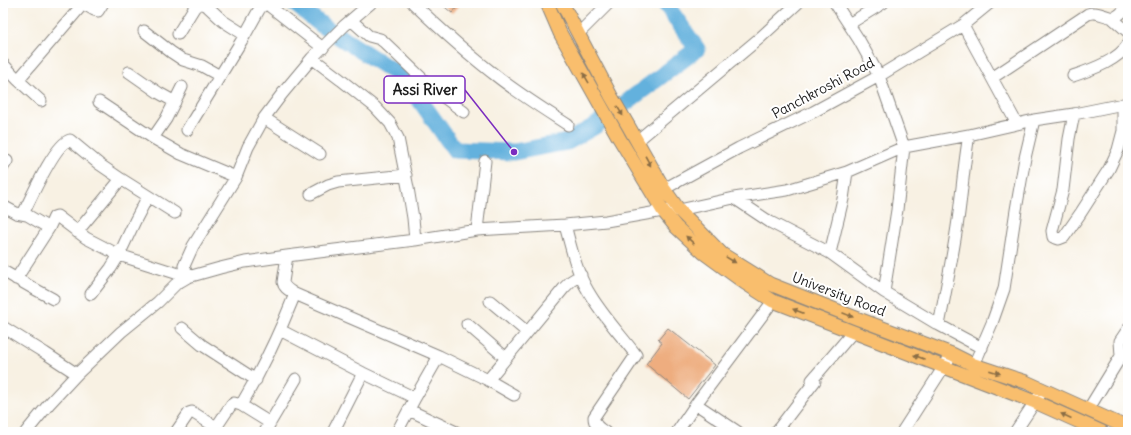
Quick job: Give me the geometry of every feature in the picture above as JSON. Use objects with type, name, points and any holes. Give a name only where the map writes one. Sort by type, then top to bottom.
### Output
[{"type":"main road","points":[[547,3],[560,33],[619,138],[663,211],[676,227],[704,253],[745,283],[773,301],[1035,402],[1102,432]]},
{"type":"main road","name":"University Road","points":[[562,3],[611,96],[664,189],[678,210],[722,254],[770,284],[952,354],[974,365],[1026,382],[1128,428]]},
{"type":"street","points":[[18,80],[82,3],[98,11],[103,3]]},
{"type":"street","points":[[188,277],[184,266],[187,256],[236,177],[248,147],[264,118],[312,58],[371,3]]},
{"type":"street","points":[[412,3],[498,78],[568,125]]},
{"type":"street","points":[[578,34],[608,3]]},
{"type":"street","points":[[637,141],[798,3]]},
{"type":"street","points":[[835,3],[859,40],[879,76],[904,147],[897,210],[884,292]]},
{"type":"street","points":[[849,24],[883,3]]},
{"type":"street","name":"Panchkroshi Road","points":[[664,189],[739,148],[813,112],[879,76],[963,25],[990,3]]},
{"type":"street","points":[[178,34],[194,8],[198,4],[201,4],[206,5],[223,21],[245,35]]},
{"type":"street","points":[[187,130],[260,8],[264,5],[268,5],[326,44]]},
{"type":"street","points":[[1111,17],[1120,14],[1128,6]]},
{"type":"street","points":[[992,78],[1092,12],[1111,17],[1128,32]]},
{"type":"street","points":[[348,23],[369,36],[380,39],[384,42],[434,90],[464,112]]},
{"type":"street","points":[[963,25],[1017,124]]},
{"type":"street","points":[[144,31],[182,60],[202,66],[220,76]]},
{"type":"street","points":[[1073,76],[1096,68],[1118,54],[1128,44]]},
{"type":"street","points":[[312,58],[375,108],[390,123],[398,138],[406,175],[415,240]]},
{"type":"street","points":[[3,64],[41,101]]},
{"type":"street","points":[[129,72],[175,102]]},
{"type":"street","points":[[153,138],[166,119],[182,87]]},
{"type":"street","points":[[99,102],[153,138],[181,154],[236,177]]},
{"type":"street","points":[[26,432],[49,404],[77,374],[121,332],[163,297],[176,284],[188,277],[226,266],[286,256],[415,240],[477,230],[606,221],[663,211],[678,210],[734,198],[787,190],[847,172],[904,147],[969,135],[1034,120],[1074,114],[1126,103],[1123,132],[1118,150],[1109,169],[1064,237],[1059,239],[1053,237],[1052,231],[1062,190],[1074,114]]},
{"type":"street","points":[[264,118],[320,154]]},
{"type":"street","points":[[974,365],[1004,289],[1008,255],[1022,173],[1034,120]]},
{"type":"street","points":[[939,325],[958,220],[969,135]]},
{"type":"street","points":[[23,214],[30,197],[47,166],[64,143],[70,140],[99,164],[175,213]]},
{"type":"street","points":[[477,230],[485,161]]},
{"type":"street","points":[[830,253],[843,199],[847,172]]},
{"type":"street","points":[[311,194],[328,185],[338,182],[406,175]]},
{"type":"street","points":[[77,232],[121,179]]},
{"type":"street","points":[[91,294],[119,255],[148,196]]},
{"type":"street","points":[[734,198],[770,222],[830,253],[884,292],[939,325],[982,348]]},
{"type":"street","points":[[3,206],[16,213],[27,215],[48,228]]},
{"type":"street","points":[[16,278],[54,217],[57,216],[86,238],[119,255],[188,277]]},
{"type":"street","points":[[565,225],[573,256],[588,291],[599,308],[636,355],[594,417],[594,422],[605,432]]},
{"type":"street","points":[[286,256],[283,282],[286,289],[294,294],[439,356],[488,380],[514,395]]},
{"type":"street","points":[[3,270],[53,299]]},
{"type":"street","points":[[488,380],[564,288],[580,275]]},
{"type":"street","points":[[241,405],[256,380],[280,330],[294,294]]},
{"type":"street","points":[[490,301],[527,332]]},
{"type":"street","points":[[677,432],[696,404],[773,301]]},
{"type":"street","points":[[467,324],[506,358]]},
{"type":"street","points":[[3,327],[77,374]]},
{"type":"street","points":[[182,328],[202,345],[256,380]]},
{"type":"street","points":[[1088,410],[1121,356],[1120,341],[1128,329]]},
{"type":"street","points":[[280,330],[415,398]]},
{"type":"street","points":[[776,432],[853,332]]},
{"type":"street","points":[[902,432],[952,354]]},
{"type":"street","points":[[397,432],[439,356]]},
{"type":"street","points":[[333,432],[363,373]]},
{"type":"street","points":[[176,432],[189,413],[192,412],[215,430],[230,405],[234,403],[241,405],[268,427],[296,379]]},
{"type":"street","points":[[1015,432],[1043,390]]},
{"type":"street","points":[[696,404],[738,432]]},
{"type":"street","points":[[409,410],[456,432]]},
{"type":"street","points":[[1105,432],[1112,421]]},
{"type":"building","points":[[440,3],[461,3],[452,13]]},
{"type":"building","points":[[668,328],[715,365],[688,399],[646,364],[662,343],[658,340]]},
{"type":"waterway","points":[[294,3],[323,26],[405,79],[455,150],[514,152],[567,142],[595,126],[697,49],[665,3]]},
{"type":"place","name":"Assi River","points":[[514,152]]}]
